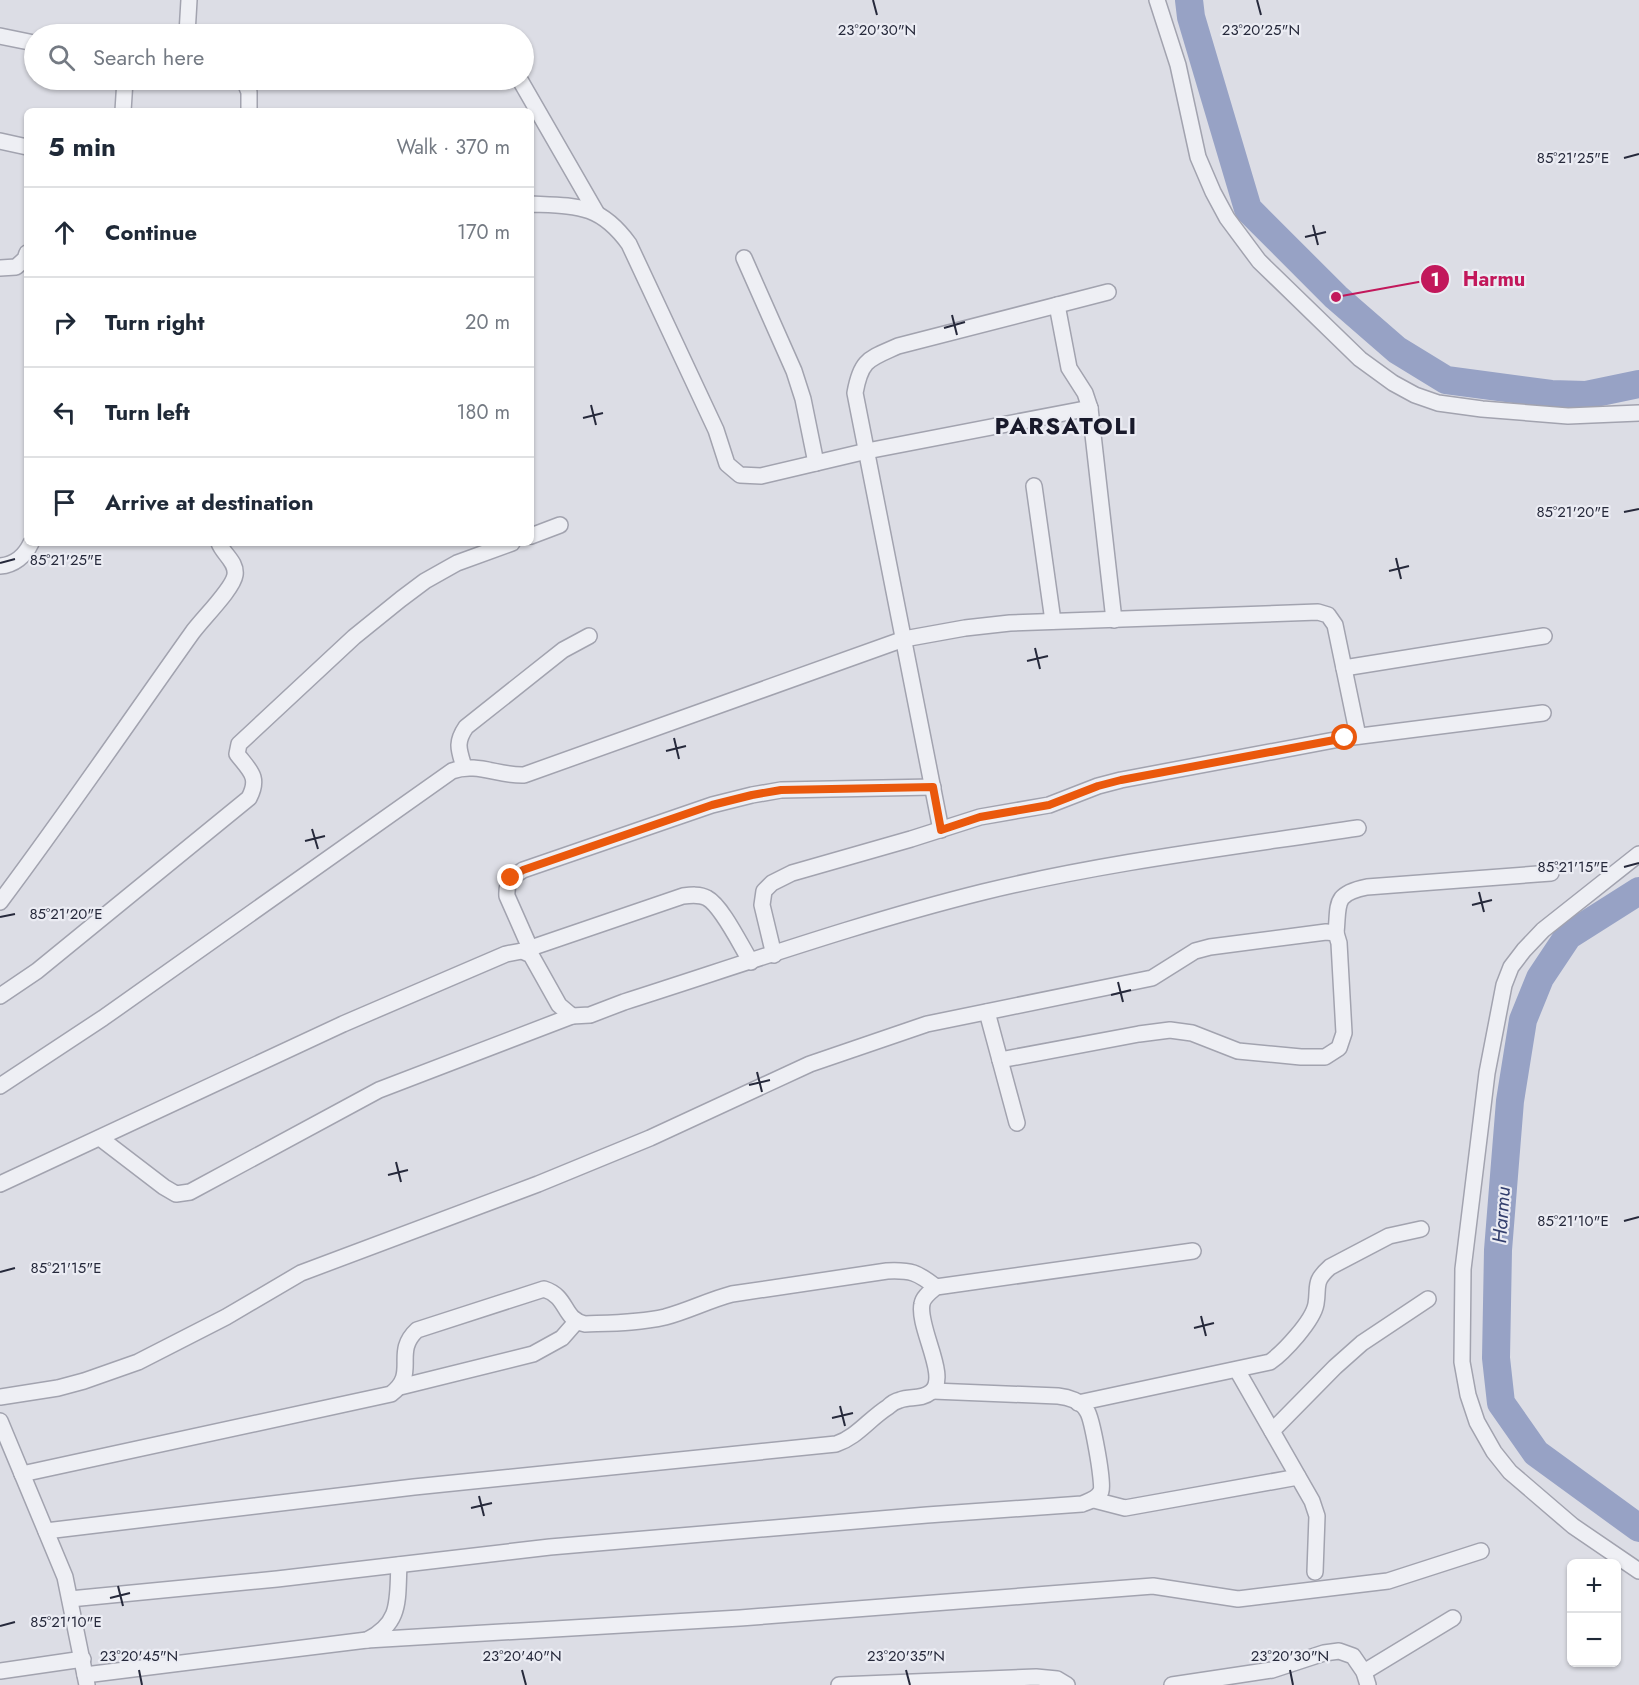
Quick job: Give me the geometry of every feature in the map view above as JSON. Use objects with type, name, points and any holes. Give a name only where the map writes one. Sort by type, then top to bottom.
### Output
[{"type":"street","points":[[188,24],[189,0]]},
{"type":"street","points":[[1157,0],[1178,65],[1198,157],[1212,192],[1227,218],[1259,261],[1360,359],[1393,383],[1415,395],[1438,402],[1482,410],[1568,416],[1639,413]]},
{"type":"street","points":[[0,36],[24,41]]},
{"type":"street","points":[[123,108],[124,90]]},
{"type":"street","points":[[248,90],[249,108]]},
{"type":"street","points":[[526,90],[596,212]]},
{"type":"street","points":[[0,141],[24,146]]},
{"type":"street","points":[[534,204],[570,206],[596,212],[616,226],[628,244],[716,430],[727,464],[740,475],[761,476],[867,451],[1090,408]]},
{"type":"street","points":[[744,258],[794,371],[803,399],[816,463]]},
{"type":"street","points":[[0,268],[16,267],[24,260]]},
{"type":"street","points":[[941,830],[855,393],[858,376],[868,359],[898,346],[1108,292]]},
{"type":"street","points":[[1057,305],[1069,368],[1090,408],[1114,620]]},
{"type":"street","points":[[1034,486],[1053,621]]},
{"type":"street","points":[[534,535],[560,525]]},
{"type":"street","points":[[0,566],[8,566],[19,559],[29,546]]},
{"type":"street","points":[[0,902],[48,838],[195,628],[232,584],[236,573],[234,564],[221,546]]},
{"type":"street","points":[[0,996],[37,971],[249,798],[255,787],[254,777],[237,754],[239,744],[354,637],[425,581],[457,563],[504,546]]},
{"type":"street","points":[[0,1086],[103,1018],[452,771],[464,767],[477,767],[509,775],[524,775],[904,639],[986,625],[1318,612],[1328,615],[1335,625],[1358,736]]},
{"type":"street","points":[[464,767],[458,747],[459,736],[465,727],[563,650],[589,636]]},
{"type":"street","points":[[1344,668],[1544,636]]},
{"type":"street","points":[[774,955],[762,905],[764,891],[772,883],[792,873],[980,817],[1049,805],[1098,786],[1121,780],[1358,736],[1543,713]]},
{"type":"street","points":[[572,1016],[559,1005],[526,949],[507,896],[506,887],[511,878],[523,870],[712,805],[742,797],[781,790],[933,787]]},
{"type":"street","points":[[100,1138],[164,1187],[176,1194],[190,1192],[379,1090],[572,1016],[590,1015],[624,1002],[911,911],[985,892],[1121,863],[1358,828]]},
{"type":"street","points":[[1639,854],[1543,930],[1517,958],[1504,985],[1487,1073],[1462,1269],[1462,1362],[1468,1395],[1477,1422],[1505,1466],[1574,1526],[1639,1571]]},
{"type":"street","points":[[1000,1060],[1170,1030],[1192,1033],[1238,1051],[1301,1058],[1325,1057],[1339,1048],[1344,1033],[1339,943],[1336,933],[1342,895],[1367,887],[1551,873]]},
{"type":"street","points":[[0,1184],[354,1019],[506,954],[683,896],[694,894],[705,896],[716,904],[751,962]]},
{"type":"street","points":[[0,1397],[58,1388],[138,1362],[226,1317],[301,1273],[538,1184],[650,1138],[810,1064],[927,1024],[1152,978],[1196,951],[1210,947],[1326,932],[1336,933]]},
{"type":"street","points":[[987,1012],[1017,1123]]},
{"type":"street","points":[[1078,1402],[1270,1362],[1281,1354],[1310,1318],[1316,1305],[1318,1282],[1323,1273],[1330,1267],[1389,1236],[1420,1229]]},
{"type":"street","points":[[46,1531],[414,1488],[836,1444],[848,1440],[874,1417],[900,1399],[923,1397],[933,1391],[938,1382],[921,1318],[922,1303],[927,1294],[936,1287],[1192,1251]]},
{"type":"street","points":[[400,1387],[406,1375],[404,1352],[408,1338],[417,1330],[544,1289],[554,1292],[561,1299],[569,1315],[576,1322],[585,1324],[644,1321],[666,1316],[732,1293],[887,1271],[907,1270],[918,1274],[936,1287]]},
{"type":"street","points":[[1272,1431],[1362,1343],[1405,1312],[1428,1299]]},
{"type":"street","points":[[22,1474],[391,1394],[400,1387],[533,1354],[562,1338],[576,1322]]},
{"type":"street","points":[[1237,1370],[1312,1501],[1317,1516],[1315,1572]]},
{"type":"street","points":[[933,1391],[1058,1396],[1069,1397],[1078,1402],[1087,1410],[1101,1475],[1101,1491],[1094,1500]]},
{"type":"street","points":[[0,1421],[65,1577],[86,1680],[367,1640],[740,1618],[1153,1586],[1238,1599],[1388,1581],[1481,1551]]},
{"type":"street","points":[[70,1599],[550,1547],[1082,1504],[1094,1500],[1125,1508],[1298,1477]]},
{"type":"street","points":[[367,1640],[380,1634],[393,1619],[397,1606],[399,1565]]},
{"type":"street","points":[[1172,1685],[1272,1670],[1324,1653],[1339,1651],[1353,1656],[1366,1678],[1453,1618]]},
{"type":"street","points":[[0,1671],[82,1659]]},
{"type":"street","points":[[839,1685],[1036,1677],[1057,1679],[1067,1685]]},
{"type":"waterway","name":"Harmu","points":[[1189,0],[1191,17],[1248,209],[1336,297],[1397,350],[1446,380],[1551,394],[1586,395],[1639,384]]},
{"type":"waterway","name":"Harmu","points":[[1639,891],[1568,936],[1540,978],[1523,1020],[1510,1101],[1498,1250],[1496,1358],[1501,1403],[1536,1453],[1639,1528]]},
{"type":"place","name":"Harmu","points":[[1336,297]]},
{"type":"district","name":"PARSATOLI","points":[[1066,426]]},
{"type":"route","points":[[511,878],[523,870],[712,805],[781,790],[933,787],[941,830],[980,817],[1031,810],[1049,805],[1098,786],[1121,780],[1345,738]]}]
